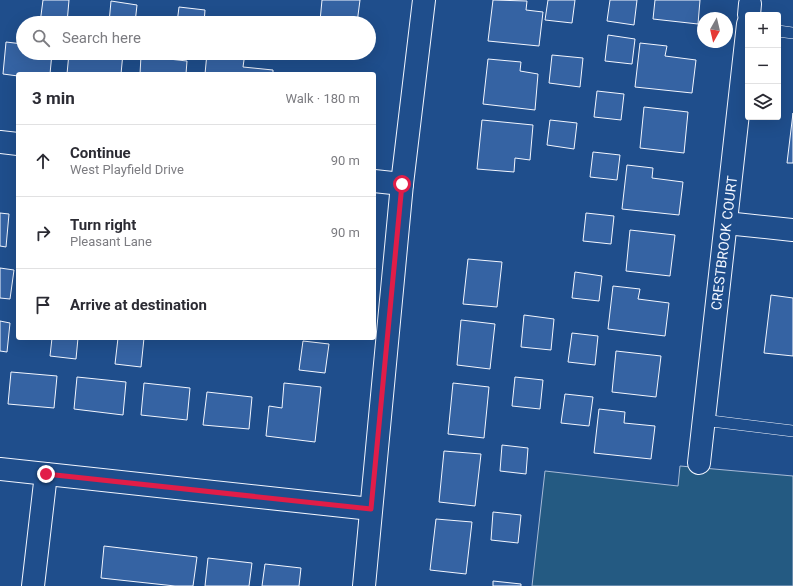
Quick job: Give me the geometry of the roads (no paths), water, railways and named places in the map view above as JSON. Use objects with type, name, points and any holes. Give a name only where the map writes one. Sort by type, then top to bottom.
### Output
[{"type":"street","points":[[364,586],[402,184],[424,0]]},
{"type":"street","name":"CRESTBROOK COURT","points":[[699,463],[746,48]]},
{"type":"street","points":[[0,142],[16,144]]},
{"type":"street","points":[[376,181],[402,184]]},
{"type":"street","points":[[726,223],[793,230]]},
{"type":"street","points":[[0,469],[371,509]]},
{"type":"street","points":[[33,586],[46,474]]},
{"type":"lane","points":[[781,31],[793,33]]},
{"type":"lane","points":[[703,420],[793,431]]}]
